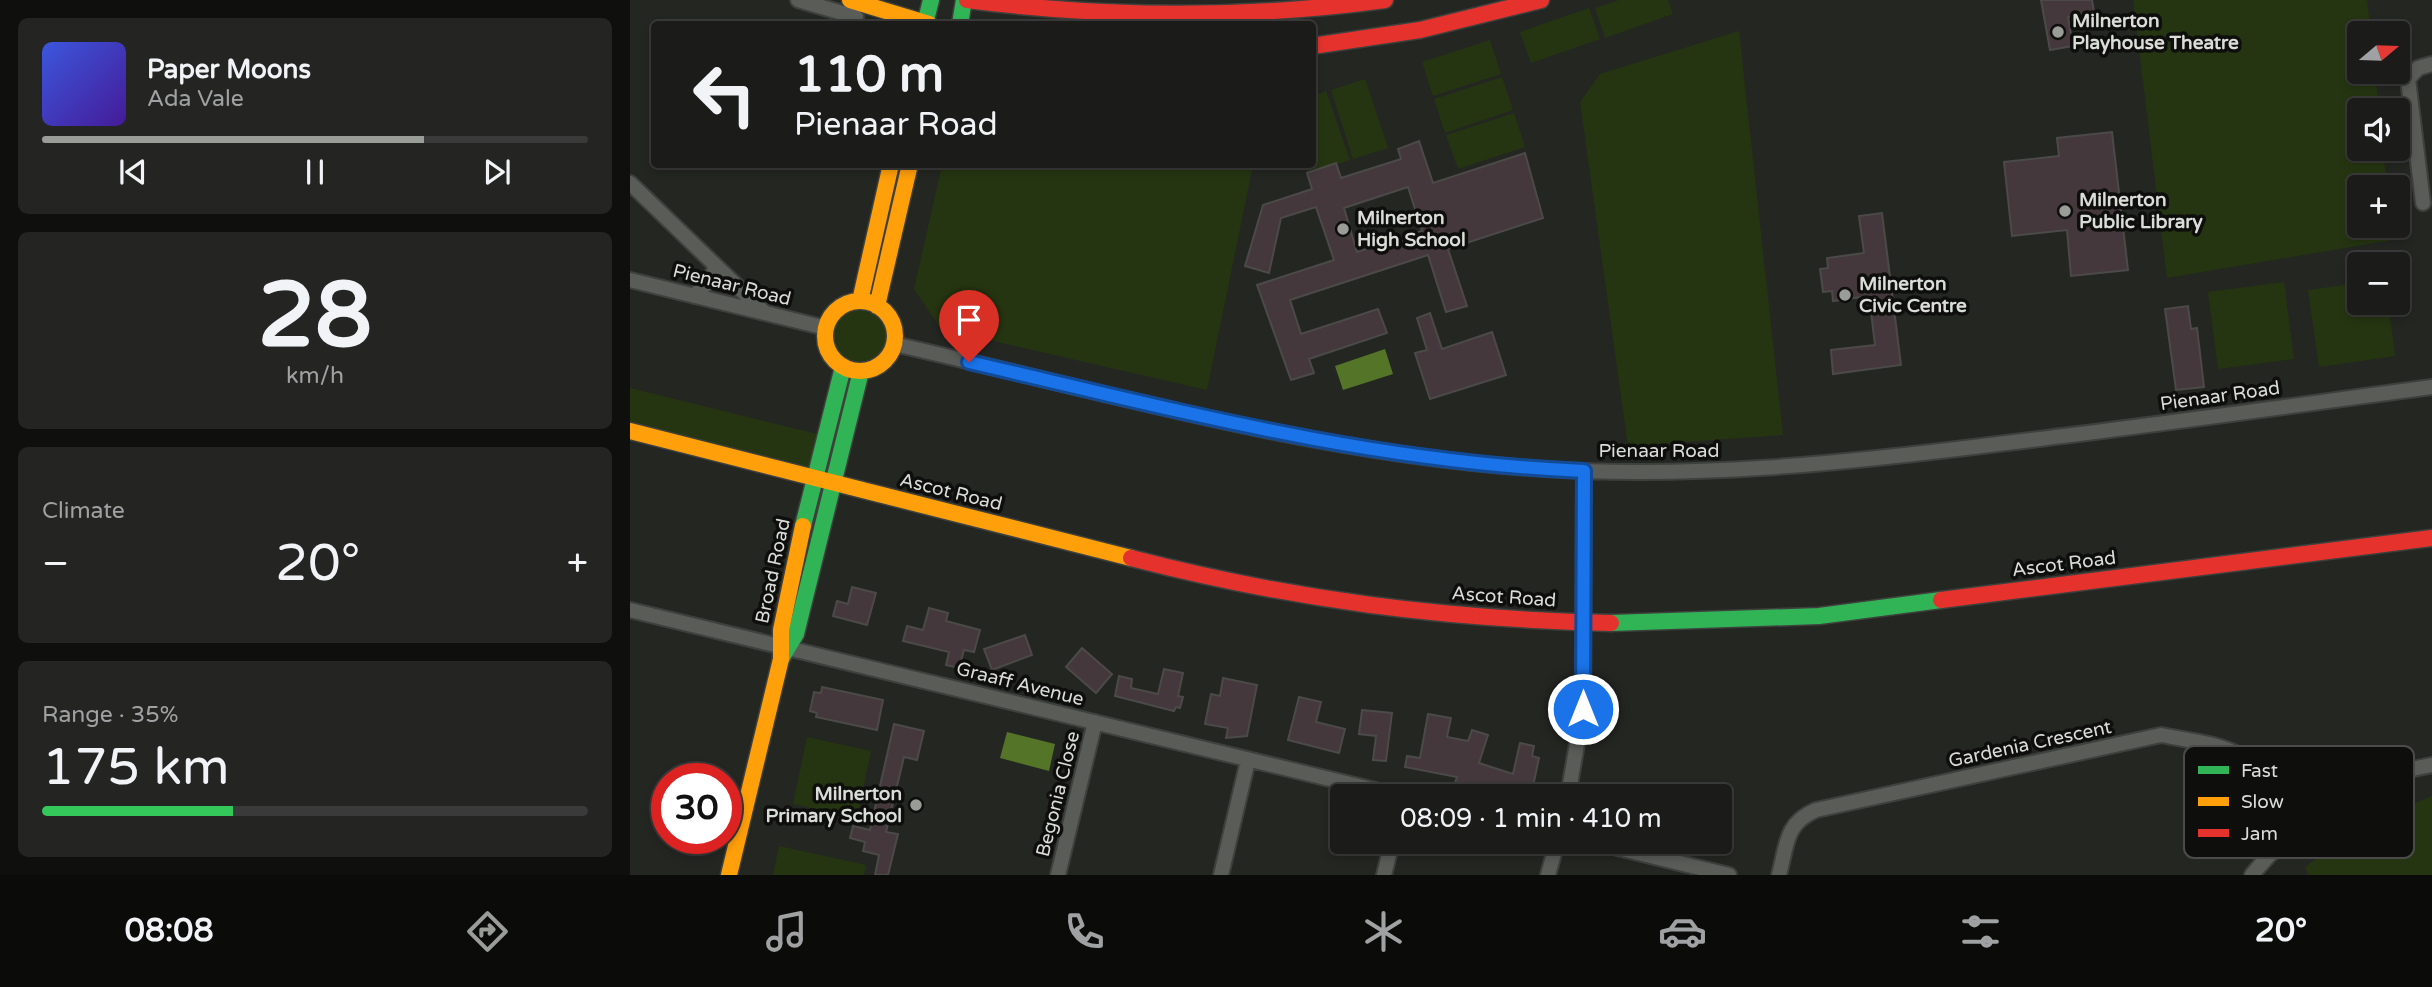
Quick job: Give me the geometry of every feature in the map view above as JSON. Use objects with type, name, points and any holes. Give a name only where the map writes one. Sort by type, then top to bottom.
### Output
[{"type":"street","points":[[798,0],[856,17]]},
{"type":"street","points":[[850,0],[916,21]]},
{"type":"street","points":[[927,21],[931,0]]},
{"type":"street","points":[[961,21],[966,0],[1055,9],[1187,15],[1288,12],[1385,0]]},
{"type":"street","points":[[1316,45],[1420,30],[1541,0]]},
{"type":"street","points":[[2423,203],[2408,79],[2418,68],[2432,64]]},
{"type":"street","points":[[860,301],[890,168]]},
{"type":"street","points":[[877,306],[909,168]]},
{"type":"street","points":[[630,183],[766,313]]},
{"type":"street","points":[[694,296],[710,280],[716,266]]},
{"type":"street","name":"Pienaar Road","points":[[630,280],[826,328]]},
{"type":"street","points":[[860,301],[877,306],[892,322],[894,344],[884,362],[861,372],[843,367],[828,351],[826,328],[839,308],[860,301]]},
{"type":"street","name":"Pienaar Road","points":[[894,344],[1222,423],[1358,449],[1483,464],[1584,471],[1683,472],[1835,464],[2432,387]]},
{"type":"street","name":"Broad Road","points":[[783,651],[789,584],[843,367]]},
{"type":"street","name":"Broad Road","points":[[783,651],[796,634],[861,372]]},
{"type":"street","name":"Ascot Road","points":[[630,432],[1276,592],[1341,603],[1480,617],[1584,623],[1756,621],[1819,616],[2432,538]]},
{"type":"street","points":[[1570,784],[1583,709],[1584,471]]},
{"type":"street","name":"Graaff Avenue","points":[[630,610],[783,651],[1095,722],[1349,784]]},
{"type":"street","points":[[729,875],[783,651]]},
{"type":"street","name":"Begonia Close","points":[[1058,875],[1095,722]]},
{"type":"street","name":"Gardenia Crescent","points":[[1779,875],[1792,826],[1802,816],[1816,810],[2161,735],[2212,746]]},
{"type":"street","points":[[1221,875],[1248,760]]},
{"type":"street","points":[[2414,771],[2432,765]]},
{"type":"street","points":[[1384,875],[1389,854]]},
{"type":"street","points":[[1548,875],[1554,854]]},
{"type":"street","points":[[1639,854],[1729,875]]},
{"type":"street","points":[[2252,875],[2265,858]]},
{"type":"shaded area","points":[[1619,0],[1668,0],[1673,14],[1605,38],[1595,8]]},
{"type":"shaded area","points":[[2133,0],[2367,0],[2370,21],[2347,21],[2347,84],[2376,84],[2378,98],[2347,98],[2347,161],[2384,161],[2386,175],[2347,175],[2347,238],[2392,240],[2167,278]]},
{"type":"shaded area","points":[[1589,8],[1600,39],[1531,63],[1520,32]]},
{"type":"shaded area","points":[[1739,31],[1783,435],[1628,446],[1580,102],[1600,74]]},
{"type":"shaded area","points":[[1490,40],[1501,74],[1433,96],[1422,62]]},
{"type":"shaded area","points":[[1502,77],[1513,110],[1445,133],[1434,99]]},
{"type":"shaded area","points":[[1365,79],[1388,148],[1353,159],[1331,90]]},
{"type":"shaded area","points":[[1326,91],[1350,160],[1308,174],[1306,168],[1316,168],[1316,95]]},
{"type":"shaded area","points":[[1514,113],[1525,147],[1458,169],[1446,135]]},
{"type":"shaded area","points":[[941,168],[1252,168],[1207,390],[941,329],[914,289]]},
{"type":"shaded area","points":[[2284,282],[2294,359],[2218,369],[2208,292]]},
{"type":"shaded area","points":[[2347,285],[2347,315],[2390,315],[2395,356],[2319,367],[2308,290]]},
{"type":"shaded area","points":[[860,309],[879,317],[887,336],[879,355],[860,363],[841,355],[833,336],[841,317]]},
{"type":"shaded area","points":[[1385,349],[1393,374],[1343,390],[1335,366]]},
{"type":"shaded area","points":[[630,388],[825,436],[815,477],[630,432]]},
{"type":"shaded area","points":[[1007,732],[1055,744],[1049,771],[1000,758]]},
{"type":"shaded area","points":[[807,737],[871,751],[857,818],[793,804]]},
{"type":"shaded area","points":[[2432,796],[2432,875],[2308,875],[2305,867],[2317,858],[2414,858],[2414,804]]},
{"type":"shaded area","points":[[779,846],[866,865],[864,875],[773,875]]},
{"type":"building","name":"Milnerton Playhouse Theatre","points":[[2041,0],[2092,0],[2094,12],[2068,17],[2073,46],[2050,50]]},
{"type":"building","name":"Milnerton Public Library","points":[[2112,132],[2128,270],[2071,276],[2067,230],[2012,236],[2004,162],[2059,156],[2057,138]]},
{"type":"building","name":"Milnerton High School","points":[[1419,141],[1433,183],[1525,153],[1543,218],[1448,249],[1467,306],[1446,312],[1428,255],[1290,300],[1301,334],[1378,309],[1387,333],[1309,359],[1314,373],[1291,380],[1257,285],[1334,260],[1316,207],[1281,218],[1269,273],[1245,266],[1263,205],[1312,189],[1307,173],[1336,163],[1341,178],[1401,159],[1398,149]],"holes":[[[1408,187],[1422,231],[1357,252],[1344,208]]]},
{"type":"building","name":"Milnerton Civic Centre","points":[[1882,213],[1901,365],[1833,374],[1831,350],[1875,345],[1869,296],[1833,301],[1832,291],[1823,292],[1820,269],[1828,268],[1827,258],[1864,253],[1859,216]]},
{"type":"building","points":[[2188,306],[2191,329],[2197,328],[2204,387],[2176,390],[2165,309]]},
{"type":"building","points":[[1430,313],[1442,349],[1492,332],[1506,375],[1430,399],[1415,353],[1427,350],[1417,318]]},
{"type":"building","points":[[852,587],[876,593],[867,625],[833,616],[837,601],[848,604]]},
{"type":"building","points":[[929,608],[948,613],[946,621],[980,630],[974,652],[964,650],[959,668],[946,665],[949,652],[903,641],[907,626],[923,630]]},
{"type":"building","points":[[1025,635],[1032,655],[992,670],[984,649]]},
{"type":"building","points":[[1082,648],[1112,674],[1096,693],[1066,667]]},
{"type":"building","points":[[1164,669],[1183,673],[1178,696],[1183,697],[1180,708],[1176,707],[1174,711],[1115,696],[1119,676],[1132,679],[1131,688],[1158,694]]},
{"type":"building","points":[[1223,678],[1257,685],[1247,736],[1226,738],[1228,728],[1205,724],[1211,694],[1220,696]]},
{"type":"building","points":[[822,687],[883,700],[877,730],[816,717],[817,713],[810,711],[814,692],[821,693]]},
{"type":"building","points":[[1299,697],[1321,702],[1316,722],[1345,729],[1339,753],[1288,740]]},
{"type":"building","points":[[1362,710],[1392,713],[1386,761],[1373,760],[1376,736],[1359,734]]},
{"type":"building","points":[[1428,714],[1451,718],[1447,737],[1468,741],[1472,730],[1488,735],[1479,763],[1513,774],[1520,743],[1534,746],[1532,756],[1539,758],[1534,784],[1458,784],[1455,783],[1457,777],[1405,767],[1407,756],[1420,758]]},
{"type":"building","points":[[894,724],[924,731],[917,760],[904,757],[886,832],[898,834],[888,875],[875,875],[879,855],[863,851],[865,842],[850,838],[853,826],[870,830]]},
{"type":"traffic: fast","points":[[926,21],[931,0]]},
{"type":"traffic: fast","points":[[960,21],[964,0]]},
{"type":"traffic: fast","points":[[803,526],[843,367]]},
{"type":"traffic: fast","points":[[781,659],[796,634],[861,371]]},
{"type":"traffic: fast","points":[[1611,623],[1819,616],[1941,600]]},
{"type":"traffic: slow","points":[[850,0],[919,21]]},
{"type":"traffic: slow","points":[[860,301],[890,168]]},
{"type":"traffic: slow","points":[[877,306],[909,168]]},
{"type":"traffic: slow","points":[[860,301],[885,311],[895,336],[885,361],[860,371],[835,361],[825,336],[835,311],[860,301]]},
{"type":"traffic: slow","points":[[630,431],[1131,558]]},
{"type":"traffic: slow","points":[[729,875],[781,659],[781,630],[803,526]]},
{"type":"traffic: jam","points":[[967,0],[1072,10],[1176,14],[1280,11],[1385,0]]},
{"type":"traffic: jam","points":[[1316,45],[1420,30],[1541,0]]},
{"type":"traffic: jam","points":[[1941,600],[2432,538]]},
{"type":"traffic: jam","points":[[1131,558],[1251,585],[1369,605],[1488,617],[1611,623]]},
{"type":"place","name":"Milnerton Playhouse Theatre","points":[[2058,32]]},
{"type":"place","name":"Milnerton Public Library","points":[[2065,211]]},
{"type":"place","name":"Milnerton High School","points":[[1343,229]]},
{"type":"place","name":"Milnerton Civic Centre","points":[[1845,295]]},
{"type":"place","name":"Milnerton Primary School","points":[[916,805]]},
{"type":"route","points":[[969,362],[1222,423],[1358,449],[1483,464],[1584,471],[1583,709]]}]
